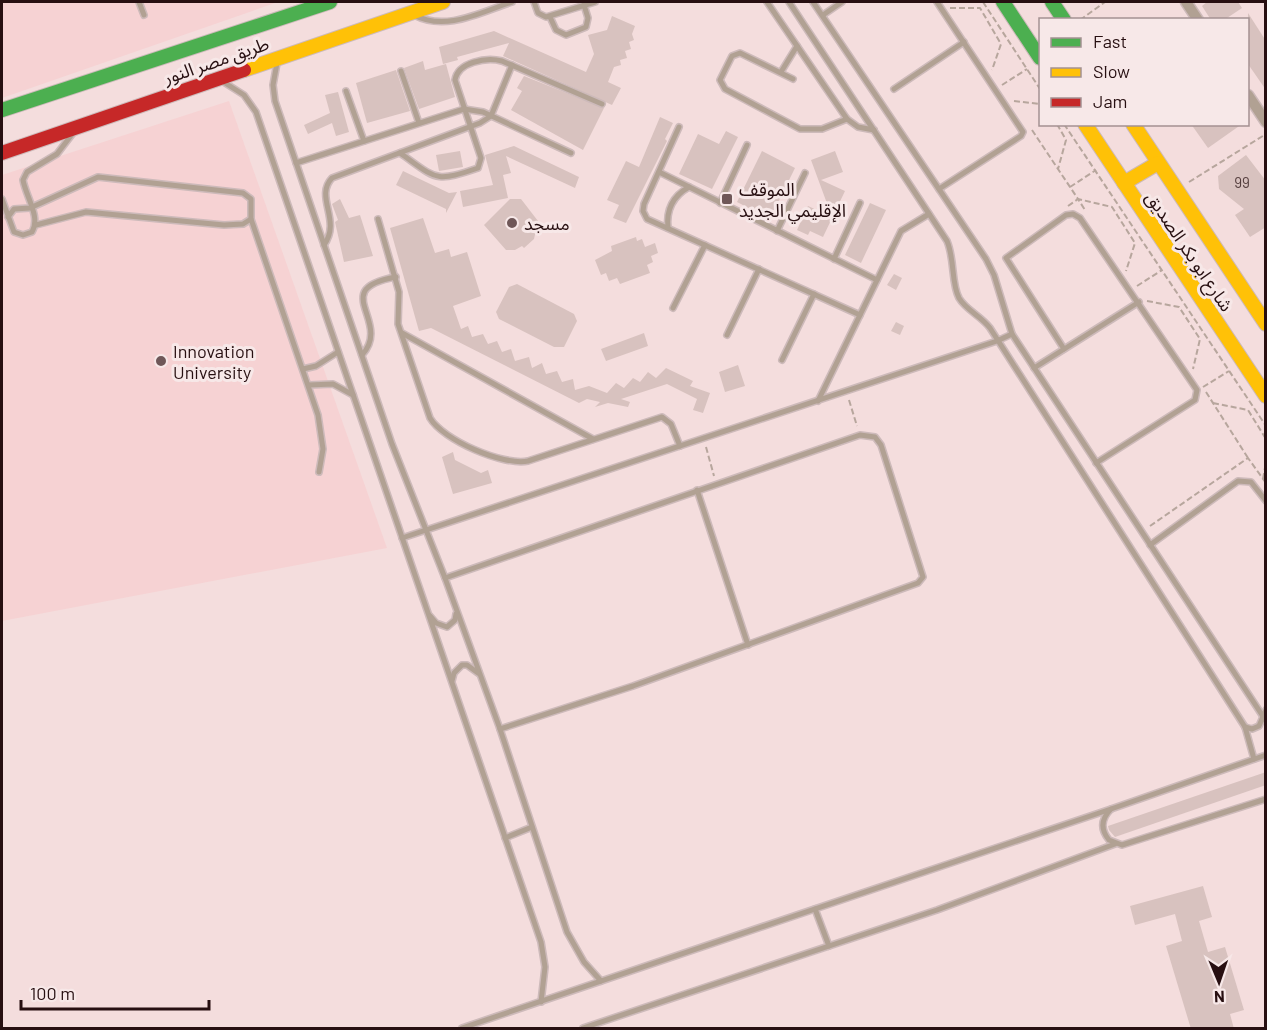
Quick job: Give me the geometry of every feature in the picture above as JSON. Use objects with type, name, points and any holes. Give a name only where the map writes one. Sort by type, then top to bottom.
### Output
[{"type":"street","name":"طريق مصر النور","points":[[2,110],[330,2]]},
{"type":"street","name":"طريق مصر النور","points":[[2,153],[443,2]]},
{"type":"street","points":[[1003,2],[1039,55]]},
{"type":"street","points":[[1052,2],[1063,18]]},
{"type":"street","points":[[1186,2],[1197,18]]},
{"type":"street","points":[[1249,96],[1266,122]]},
{"type":"street","name":"شارع ابو بكر الصديق","points":[[1086,126],[1266,396]]},
{"type":"street","name":"شارع ابو بكر الصديق","points":[[1134,126],[1266,324]]},
{"type":"street","points":[[1124,183],[1158,164]]},
{"type":"lane","points":[[139,2],[144,15]]},
{"type":"lane","points":[[410,13],[427,21],[447,22],[512,2]]},
{"type":"lane","points":[[534,2],[538,13],[550,17],[595,2]]},
{"type":"lane","points":[[767,2],[847,119],[858,127],[874,130]]},
{"type":"lane","points":[[789,2],[951,250],[958,295],[966,306],[984,320],[1245,728],[1254,759]]},
{"type":"lane","points":[[813,2],[994,274],[1012,334],[1265,720]]},
{"type":"lane","points":[[823,15],[842,2]]},
{"type":"lane","points":[[937,2],[1023,132],[1021,136],[939,189]]},
{"type":"lane","points":[[550,17],[556,30],[566,35],[586,27],[588,18],[584,5]]},
{"type":"lane","points":[[894,89],[964,42]]},
{"type":"lane","points":[[781,72],[797,46]]},
{"type":"lane","points":[[793,79],[746,54],[736,54],[720,76],[720,83],[725,89],[800,129],[822,129],[847,119]]},
{"type":"lane","points":[[279,58],[274,76],[274,93],[392,444],[445,578],[500,729],[571,942],[584,962],[601,981]]},
{"type":"lane","points":[[400,153],[439,179],[478,168],[481,158],[455,80],[459,69],[489,60],[512,65],[602,104]]},
{"type":"lane","points":[[324,245],[332,228],[325,192],[328,182],[337,176],[471,129],[490,116],[512,65]]},
{"type":"lane","points":[[401,71],[419,123]]},
{"type":"lane","points":[[217,79],[236,88],[256,112],[542,942],[545,967],[541,1002]]},
{"type":"lane","points":[[346,91],[364,141]]},
{"type":"lane","points":[[296,163],[464,109],[490,116],[571,153]]},
{"type":"lane","points":[[2,199],[14,232],[23,235],[33,232],[36,216],[30,208],[23,180],[27,172],[57,154],[77,127]]},
{"type":"lane","points":[[679,127],[643,212],[647,219],[860,315]]},
{"type":"lane","points":[[720,203],[747,145]]},
{"type":"lane","points":[[658,172],[877,280]]},
{"type":"lane","points":[[777,231],[805,173]]},
{"type":"lane","points":[[8,217],[14,209],[30,208],[99,177],[243,193],[251,199],[251,219],[318,415],[323,448],[319,472]]},
{"type":"lane","points":[[668,228],[670,207],[677,195],[689,187]]},
{"type":"lane","points":[[834,259],[860,203]]},
{"type":"lane","points":[[36,225],[86,212],[224,225],[243,224],[251,219]]},
{"type":"lane","points":[[818,401],[901,231],[929,214]]},
{"type":"lane","points":[[1064,349],[1006,258],[1066,215],[1073,214],[1080,218],[1196,386],[1196,397],[1096,463]]},
{"type":"lane","points":[[378,219],[396,276],[399,292],[398,321],[430,418],[440,430],[494,458],[515,463],[528,461],[662,417],[671,424],[680,446]]},
{"type":"lane","points":[[673,308],[705,245]]},
{"type":"lane","points":[[727,335],[759,269]]},
{"type":"lane","points":[[362,355],[369,345],[371,333],[363,300],[364,290],[375,280],[396,276]]},
{"type":"lane","points":[[782,360],[814,294]]},
{"type":"lane","points":[[1035,368],[1139,302]]},
{"type":"lane","points":[[402,333],[593,439]]},
{"type":"lane","points":[[402,538],[818,401],[1012,334]]},
{"type":"lane","points":[[303,369],[316,366],[338,352]]},
{"type":"lane","points":[[309,385],[333,384],[353,395]]},
{"type":"lane","points":[[445,578],[860,435],[875,437],[881,445],[922,577],[911,588],[500,729]]},
{"type":"lane","points":[[1150,545],[1242,480],[1251,482],[1266,501]]},
{"type":"lane","points":[[697,490],[748,645]]},
{"type":"lane","points":[[429,615],[436,623],[447,627],[455,620],[456,610]]},
{"type":"lane","points":[[452,682],[454,673],[462,665],[480,674]]},
{"type":"lane","points":[[1245,728],[1256,728],[1265,720],[1266,710]]},
{"type":"lane","points":[[462,1029],[1266,755]]},
{"type":"lane","points":[[583,1029],[937,910],[1115,844],[1129,844],[1266,799]]},
{"type":"lane","points":[[1112,809],[1103,820],[1102,827],[1104,834],[1115,844]]},
{"type":"lane","points":[[506,838],[532,827]]},
{"type":"lane","points":[[815,909],[829,946]]},
{"type":"path","points":[[983,2],[1039,87]]},
{"type":"path","points":[[1083,18],[1105,2]]},
{"type":"path","points":[[948,8],[980,8],[1001,44],[992,70]]},
{"type":"path","points":[[1002,85],[1027,69]]},
{"type":"path","points":[[1012,101],[1039,104]]},
{"type":"path","points":[[1058,126],[1066,140],[1058,169]]},
{"type":"path","points":[[1065,126],[1266,426]]},
{"type":"path","points":[[1176,190],[1266,134]]},
{"type":"path","points":[[1070,187],[1096,170]]},
{"type":"path","points":[[1078,199],[1112,207],[1135,243],[1126,271]]},
{"type":"path","points":[[1137,286],[1162,270]]},
{"type":"path","points":[[1147,301],[1179,307],[1200,339],[1193,372]]},
{"type":"path","points":[[1202,387],[1229,371]]},
{"type":"path","points":[[846,391],[860,435]]},
{"type":"path","points":[[1213,403],[1248,410],[1266,439]]},
{"type":"path","points":[[703,439],[716,484]]},
{"type":"path","points":[[1141,532],[1248,458],[1266,483]]},
{"type":"path","points":[[1263,479],[1266,462]]},
{"type":"shaded area","points":[[2,2],[278,2],[2,98]]},
{"type":"shaded area","name":"Innovation University","points":[[229,101],[387,548],[2,621],[2,175]]},
{"type":"building","points":[[1207,2],[1238,2],[1242,8],[1227,18],[1210,18],[1202,6]]},
{"type":"building","points":[[1248,13],[1266,41],[1266,90],[1249,65]]},
{"type":"building","points":[[612,16],[635,26],[632,34],[634,40],[629,42],[631,49],[625,51],[627,58],[620,60],[621,65],[614,67],[608,82],[621,88],[612,105],[503,56],[509,43],[457,57],[458,60],[443,64],[439,47],[494,31],[586,72],[594,54],[588,35],[607,30]]},
{"type":"building","points":[[423,61],[425,70],[446,64],[455,97],[419,109],[404,68]]},
{"type":"building","points":[[396,70],[410,111],[367,123],[356,83]]},
{"type":"building","points":[[524,76],[604,108],[583,150],[511,110],[522,91],[517,88]]},
{"type":"building","points":[[338,92],[349,132],[336,136],[332,123],[308,134],[304,125],[330,113],[325,95]]},
{"type":"building","points":[[660,117],[673,123],[665,139],[667,141],[626,223],[613,218],[619,205],[607,200],[626,161],[639,167]]},
{"type":"building","points":[[1192,126],[1239,126],[1208,148]]},
{"type":"building","points":[[726,131],[738,137],[712,189],[679,174],[698,134],[719,144]]},
{"type":"building","points":[[514,146],[579,177],[575,188],[506,156],[511,173],[503,175],[508,198],[463,207],[460,191],[493,185],[485,155]]},
{"type":"building","points":[[460,151],[463,167],[439,171],[436,155]]},
{"type":"building","points":[[762,151],[795,168],[770,219],[737,202]]},
{"type":"building","points":[[835,151],[843,172],[821,180],[845,191],[823,237],[810,231],[808,235],[797,230],[808,206],[832,217],[811,160]]},
{"type":"building","points":[[1246,155],[1266,181],[1266,227],[1250,237],[1235,215],[1244,209],[1219,189],[1218,176]]},
{"type":"building","points":[[403,171],[449,193],[457,192],[446,213],[446,209],[396,185]]},
{"type":"building","points":[[340,199],[349,218],[360,215],[373,256],[344,262],[335,222],[338,220],[332,204]]},
{"type":"building","name":"مسجد","points":[[510,199],[521,199],[538,221],[534,239],[524,248],[522,246],[515,250],[506,250],[484,225]]},
{"type":"building","points":[[870,203],[886,210],[861,263],[845,255]]},
{"type":"building","points":[[423,218],[435,253],[449,249],[451,257],[467,252],[481,296],[453,306],[461,329],[468,326],[472,337],[483,334],[488,344],[497,341],[502,352],[511,349],[515,361],[529,357],[532,368],[542,363],[546,374],[557,371],[562,382],[573,379],[575,390],[589,386],[607,393],[616,383],[624,388],[633,378],[640,382],[648,372],[656,378],[666,368],[693,381],[690,386],[710,393],[703,413],[693,410],[697,399],[667,384],[621,399],[630,402],[628,407],[608,403],[595,407],[600,402],[587,399],[579,403],[431,328],[419,331],[390,228]]},
{"type":"building","points":[[636,237],[637,241],[642,239],[645,247],[655,243],[658,253],[651,256],[653,262],[647,265],[650,273],[620,284],[617,278],[609,281],[606,273],[601,275],[595,260],[612,251],[611,246]]},
{"type":"building","points":[[894,274],[902,278],[896,290],[887,285]]},
{"type":"building","points":[[517,284],[574,314],[577,321],[564,347],[554,347],[499,319],[496,312],[509,287]]},
{"type":"building","points":[[896,322],[904,326],[900,335],[891,331]]},
{"type":"building","points":[[644,333],[648,346],[606,361],[601,349]]},
{"type":"building","points":[[738,365],[745,386],[725,392],[719,372]]},
{"type":"building","points":[[453,452],[455,460],[481,473],[488,470],[492,483],[453,494],[442,457]]},
{"type":"building","points":[[1266,772],[1266,785],[1115,837],[1109,830],[1108,826]]},
{"type":"building","points":[[1203,886],[1212,917],[1199,921],[1208,952],[1225,947],[1244,1010],[1230,1014],[1234,1029],[1191,1029],[1166,946],[1182,941],[1175,914],[1135,925],[1130,906]]},
{"type":"traffic: fast","points":[[2,110],[330,2]]},
{"type":"traffic: fast","points":[[1003,2],[1039,56]]},
{"type":"traffic: fast","points":[[1052,2],[1063,18]]},
{"type":"traffic: slow","points":[[244,70],[443,2]]},
{"type":"traffic: slow","points":[[1086,126],[1266,396]]},
{"type":"traffic: slow","points":[[1134,126],[1266,324]]},
{"type":"traffic: slow","points":[[1124,183],[1158,163]]},
{"type":"traffic: jam","points":[[2,153],[244,70]]},
{"type":"place","name":"الموقف الإقليمي الجديد","points":[[727,199]]},
{"type":"place","name":"مسجد","points":[[512,223]]},
{"type":"place","name":"Innovation University","points":[[161,361]]}]
